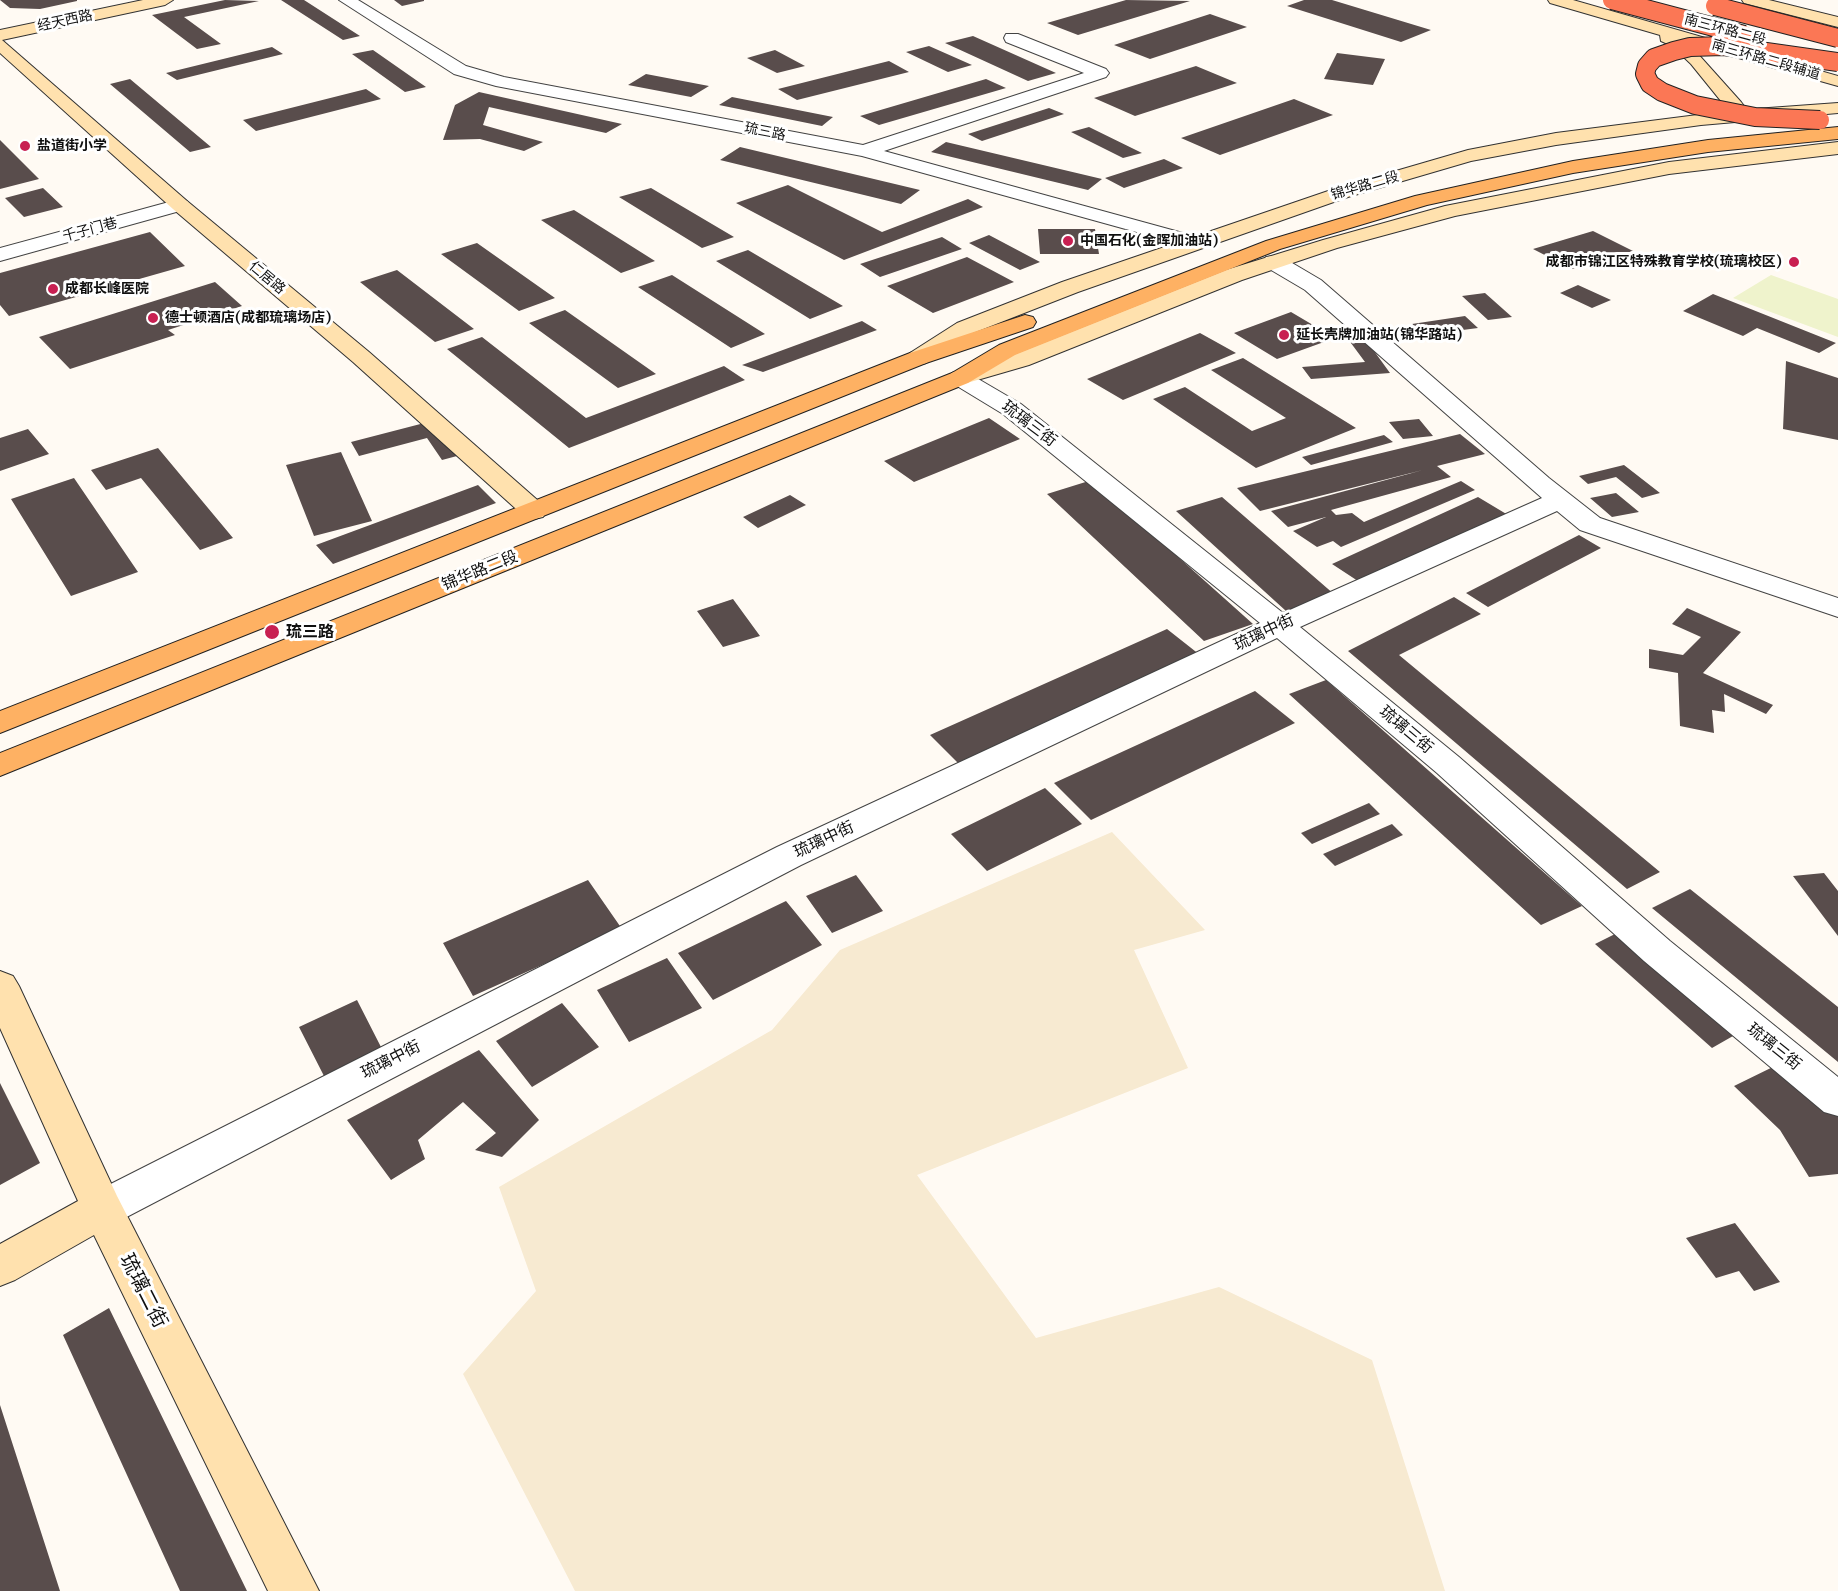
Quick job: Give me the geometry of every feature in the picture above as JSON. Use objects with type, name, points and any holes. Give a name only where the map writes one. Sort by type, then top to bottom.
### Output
[{"type":"highway","name":"南三环路二段","points":[[1612,0],[1838,61]]},
{"type":"highway","name":"南三环路二段","points":[[1701,3],[1838,38]]},
{"type":"highway","points":[[1829,120],[1755,117],[1695,105],[1662,92],[1650,84],[1645,74],[1647,66],[1654,58],[1690,47],[1724,46],[1838,61]]},
{"type":"main road","name":"经天西路","points":[[0,25],[120,0]]},
{"type":"main road","name":"经天西路","points":[[0,35],[165,0]]},
{"type":"main road","name":"南三环路二段辅道","points":[[1556,0],[1838,81]]},
{"type":"main road","points":[[1570,3],[1661,20],[1699,19],[1719,11],[1722,6],[1719,0]]},
{"type":"main road","points":[[1750,0],[1838,22]]},
{"type":"main road","points":[[1570,3],[1651,30],[1678,42],[1735,106],[1726,117]]},
{"type":"main road","name":"仁居路","points":[[0,44],[180,205],[361,357],[534,511]]},
{"type":"main road","name":"锦华路二段","points":[[918,358],[965,328],[1194,242],[1341,193],[1468,156],[1556,139],[1726,117],[1838,108]]},
{"type":"main road","name":"锦华路二段","points":[[0,723],[918,358],[984,337],[1248,240],[1440,180],[1565,154],[1698,133],[1829,120]]},
{"type":"main road","name":"锦华路二段","points":[[960,378],[1007,350],[1274,245],[1375,214],[1495,183],[1573,166],[1708,146],[1838,133]]},
{"type":"main road","name":"锦华路二段","points":[[0,765],[960,378],[1021,360],[1234,275],[1452,210],[1550,189],[1669,168],[1838,148]]},
{"type":"main road","name":"琉璃二街","points":[[0,986],[102,1209],[294,1591]]},
{"type":"main road","points":[[0,1266],[102,1209]]},
{"type":"street","name":"琉三路","points":[[347,0],[460,70],[502,82],[864,151],[1194,242]]},
{"type":"street","points":[[864,151],[1100,73],[1012,38]]},
{"type":"street","name":"千子门巷","points":[[0,255],[180,205]]},
{"type":"street","points":[[1274,262],[1313,285],[1590,524],[1838,608]]},
{"type":"street","name":"琉璃三街","points":[[960,378],[1012,409],[1280,625],[1448,765],[1657,951],[1838,1100]]},
{"type":"street","name":"琉璃中街","points":[[102,1209],[789,856],[1280,625],[1560,500]]},
{"type":"shaded area","points":[[1112,832],[1205,930],[1134,950],[1188,1068],[917,1175],[1036,1338],[1219,1287],[1372,1360],[1445,1591],[575,1591],[463,1374],[536,1291],[499,1187],[772,1030],[840,950]]},
{"type":"green space","points":[[1771,275],[1838,299],[1838,337],[1733,298]]},
{"type":"building","points":[[0,0],[77,1],[40,9],[10,8]]},
{"type":"building","points":[[225,0],[259,1],[184,17],[221,44],[197,49],[152,15]]},
{"type":"building","points":[[281,0],[304,0],[360,36],[343,40]]},
{"type":"building","points":[[394,0],[424,0],[424,1],[402,6]]},
{"type":"building","points":[[1126,0],[1190,1],[1078,35],[1047,23]]},
{"type":"building","points":[[1304,0],[1332,0],[1431,30],[1401,42],[1287,6]]},
{"type":"building","points":[[1210,14],[1247,27],[1150,59],[1114,45]]},
{"type":"building","points":[[973,36],[1056,73],[1028,81],[945,43]]},
{"type":"building","points":[[929,46],[972,65],[948,72],[906,52]]},
{"type":"building","points":[[272,47],[283,54],[177,80],[166,73]]},
{"type":"building","points":[[373,50],[426,87],[405,92],[352,54]]},
{"type":"building","points":[[775,50],[805,66],[777,73],[747,58]]},
{"type":"building","points":[[1337,53],[1385,59],[1373,85],[1324,79]]},
{"type":"building","points":[[889,61],[909,72],[797,100],[778,89]]},
{"type":"building","points":[[1196,66],[1237,83],[1135,116],[1094,98]]},
{"type":"building","points":[[646,74],[709,86],[691,97],[628,85]]},
{"type":"building","points":[[130,79],[211,147],[190,152],[110,84]]},
{"type":"building","points":[[986,79],[1006,88],[879,125],[860,116]]},
{"type":"building","points":[[366,89],[381,99],[256,131],[243,120]]},
{"type":"building","points":[[479,92],[622,124],[606,133],[489,107],[483,125],[543,142],[524,151],[480,139],[443,140],[455,105]]},
{"type":"building","points":[[732,97],[833,117],[822,126],[719,105]]},
{"type":"building","points":[[1294,99],[1333,115],[1220,155],[1181,138]]},
{"type":"building","points":[[1049,108],[1064,114],[982,141],[968,134]]},
{"type":"building","points":[[1089,127],[1142,153],[1123,158],[1071,132]]},
{"type":"building","points":[[0,140],[39,179],[0,189]]},
{"type":"building","points":[[946,142],[1102,179],[1088,190],[931,152]]},
{"type":"building","points":[[740,147],[920,190],[901,204],[720,160]]},
{"type":"building","points":[[1164,159],[1183,168],[1124,188],[1105,178]]},
{"type":"building","points":[[788,185],[882,232],[968,199],[983,207],[844,260],[736,203]]},
{"type":"building","points":[[43,188],[63,207],[24,217],[5,198]]},
{"type":"building","points":[[651,188],[734,237],[702,248],[619,197]]},
{"type":"building","points":[[574,210],[655,261],[621,273],[541,220]]},
{"type":"building","name":"中国石化(金晖加油站)","points":[[1038,229],[1095,229],[1099,254],[1040,254]]},
{"type":"building","points":[[1593,231],[1633,251],[1572,269],[1533,249]]},
{"type":"building","name":"成都长峰医院","points":[[150,232],[185,266],[9,316],[0,305],[0,273]]},
{"type":"building","points":[[989,235],[1040,262],[1020,270],[969,243]]},
{"type":"building","points":[[942,237],[962,249],[880,277],[860,264]]},
{"type":"building","points":[[477,243],[555,298],[519,311],[441,254]]},
{"type":"building","points":[[748,250],[843,306],[810,319],[716,261]]},
{"type":"building","points":[[967,257],[1014,282],[933,313],[887,286]]},
{"type":"building","points":[[397,270],[474,329],[435,342],[360,282]]},
{"type":"building","points":[[672,275],[765,334],[731,348],[638,287]]},
{"type":"building","name":"德士顿酒店(成都琉璃场店)","points":[[215,282],[242,306],[168,330],[175,335],[70,369],[39,337]]},
{"type":"building","points":[[1578,285],[1611,300],[1592,308],[1560,293]]},
{"type":"building","points":[[1485,293],[1512,317],[1488,320],[1462,296]]},
{"type":"building","points":[[1713,294],[1836,343],[1819,353],[1757,328],[1743,336],[1683,311]]},
{"type":"building","points":[[565,310],[656,374],[618,388],[529,323]]},
{"type":"building","name":"延长壳牌加油站(锦华路站)","points":[[1291,312],[1335,338],[1277,359],[1234,333]]},
{"type":"building","points":[[1465,316],[1478,328],[1424,335],[1412,324]]},
{"type":"building","points":[[862,321],[877,330],[763,372],[742,365]]},
{"type":"building","points":[[1200,333],[1236,353],[1123,400],[1087,379]]},
{"type":"building","points":[[1361,333],[1390,373],[1311,379],[1302,367],[1365,362],[1345,335]]},
{"type":"building","points":[[482,337],[586,418],[724,366],[745,380],[569,448],[447,349]]},
{"type":"building","points":[[1243,358],[1356,428],[1256,468],[1153,399],[1185,387],[1252,431],[1286,418],[1211,370]]},
{"type":"building","points":[[1786,361],[1838,378],[1838,440],[1783,429]]},
{"type":"building","points":[[989,418],[1020,439],[914,482],[884,461]]},
{"type":"building","points":[[1419,419],[1433,436],[1403,439],[1389,422]]},
{"type":"building","points":[[432,421],[457,456],[442,460],[427,438],[359,456],[351,442]]},
{"type":"building","points":[[28,429],[49,454],[0,471],[0,438]]},
{"type":"building","points":[[1460,434],[1485,454],[1437,466],[1451,477],[1331,510],[1336,515],[1352,513],[1364,522],[1461,481],[1475,490],[1341,547],[1333,541],[1317,547],[1293,531],[1326,517],[1288,527],[1271,511],[1423,470],[1260,511],[1237,488]]},
{"type":"building","points":[[1384,435],[1393,442],[1311,465],[1302,457]]},
{"type":"building","points":[[158,448],[233,538],[200,550],[141,478],[106,490],[91,470]]},
{"type":"building","points":[[341,452],[372,521],[314,536],[286,465]]},
{"type":"building","points":[[1624,465],[1660,493],[1642,498],[1616,477],[1588,484],[1579,476]]},
{"type":"building","points":[[74,478],[138,572],[71,596],[11,499]]},
{"type":"building","points":[[1092,480],[1253,624],[1204,641],[1047,494]]},
{"type":"building","points":[[478,485],[496,503],[333,564],[316,545]]},
{"type":"building","points":[[1616,493],[1639,512],[1612,517],[1590,498]]},
{"type":"building","points":[[790,495],[806,505],[758,528],[743,517]]},
{"type":"building","points":[[1222,497],[1335,595],[1286,611],[1176,511]]},
{"type":"building","points":[[1478,497],[1508,515],[1361,583],[1332,564]]},
{"type":"building","points":[[1579,535],[1601,548],[1488,607],[1466,593]]},
{"type":"building","points":[[1454,597],[1481,614],[1399,655],[1660,872],[1627,889],[1348,651]]},
{"type":"building","points":[[733,599],[760,636],[723,647],[697,611]]},
{"type":"building","points":[[1687,608],[1741,632],[1703,673],[1773,705],[1766,714],[1724,694],[1725,712],[1712,710],[1714,733],[1680,726],[1678,673],[1649,668],[1649,649],[1683,655],[1701,637],[1672,624]]},
{"type":"building","points":[[1167,629],[1200,655],[961,766],[930,735]]},
{"type":"building","points":[[1326,680],[1582,906],[1541,925],[1289,694]]},
{"type":"building","points":[[1255,691],[1295,723],[1091,820],[1054,783]]},
{"type":"building","points":[[1045,788],[1082,824],[987,871],[951,834]]},
{"type":"building","points":[[1369,803],[1380,814],[1312,844],[1301,833]]},
{"type":"building","points":[[1392,824],[1403,835],[1335,866],[1323,854]]},
{"type":"building","points":[[1824,873],[1838,891],[1838,936],[1793,876]]},
{"type":"building","points":[[856,875],[883,911],[832,933],[806,896]]},
{"type":"building","points":[[588,880],[622,929],[473,996],[443,943]]},
{"type":"building","points":[[1690,889],[1838,1007],[1838,1062],[1652,908]]},
{"type":"building","points":[[786,901],[822,945],[713,1000],[678,953]]},
{"type":"building","points":[[1623,930],[1740,1032],[1712,1048],[1595,944]]},
{"type":"building","points":[[667,958],[702,1008],[629,1042],[597,990]]},
{"type":"building","points":[[357,1000],[382,1049],[324,1076],[299,1027]]},
{"type":"building","points":[[562,1003],[599,1047],[532,1087],[496,1041]]},
{"type":"building","points":[[479,1050],[539,1120],[502,1157],[475,1150],[496,1133],[463,1102],[418,1140],[425,1159],[391,1180],[347,1120]]},
{"type":"building","points":[[1781,1063],[1838,1115],[1838,1174],[1809,1177],[1780,1130],[1734,1086]]},
{"type":"building","points":[[0,1083],[40,1163],[0,1185]]},
{"type":"building","points":[[1735,1223],[1780,1282],[1754,1291],[1739,1271],[1716,1278],[1686,1238]]},
{"type":"building","points":[[109,1308],[247,1591],[180,1591],[63,1335]]},
{"type":"building","points":[[0,1405],[60,1591],[0,1591]]},
{"type":"place","name":"盐道街小学","points":[[25,146]]},
{"type":"place","name":"中国石化(金晖加油站)","points":[[1068,241]]},
{"type":"place","name":"成都市锦江区特殊教育学校(琉璃校区)","points":[[1794,262]]},
{"type":"place","name":"成都长峰医院","points":[[53,289]]},
{"type":"place","name":"德士顿酒店(成都琉璃场店)","points":[[153,318]]},
{"type":"place","name":"延长壳牌加油站(锦华路站)","points":[[1284,335]]},
{"type":"place","name":"琉三路","points":[[272,632]]}]
